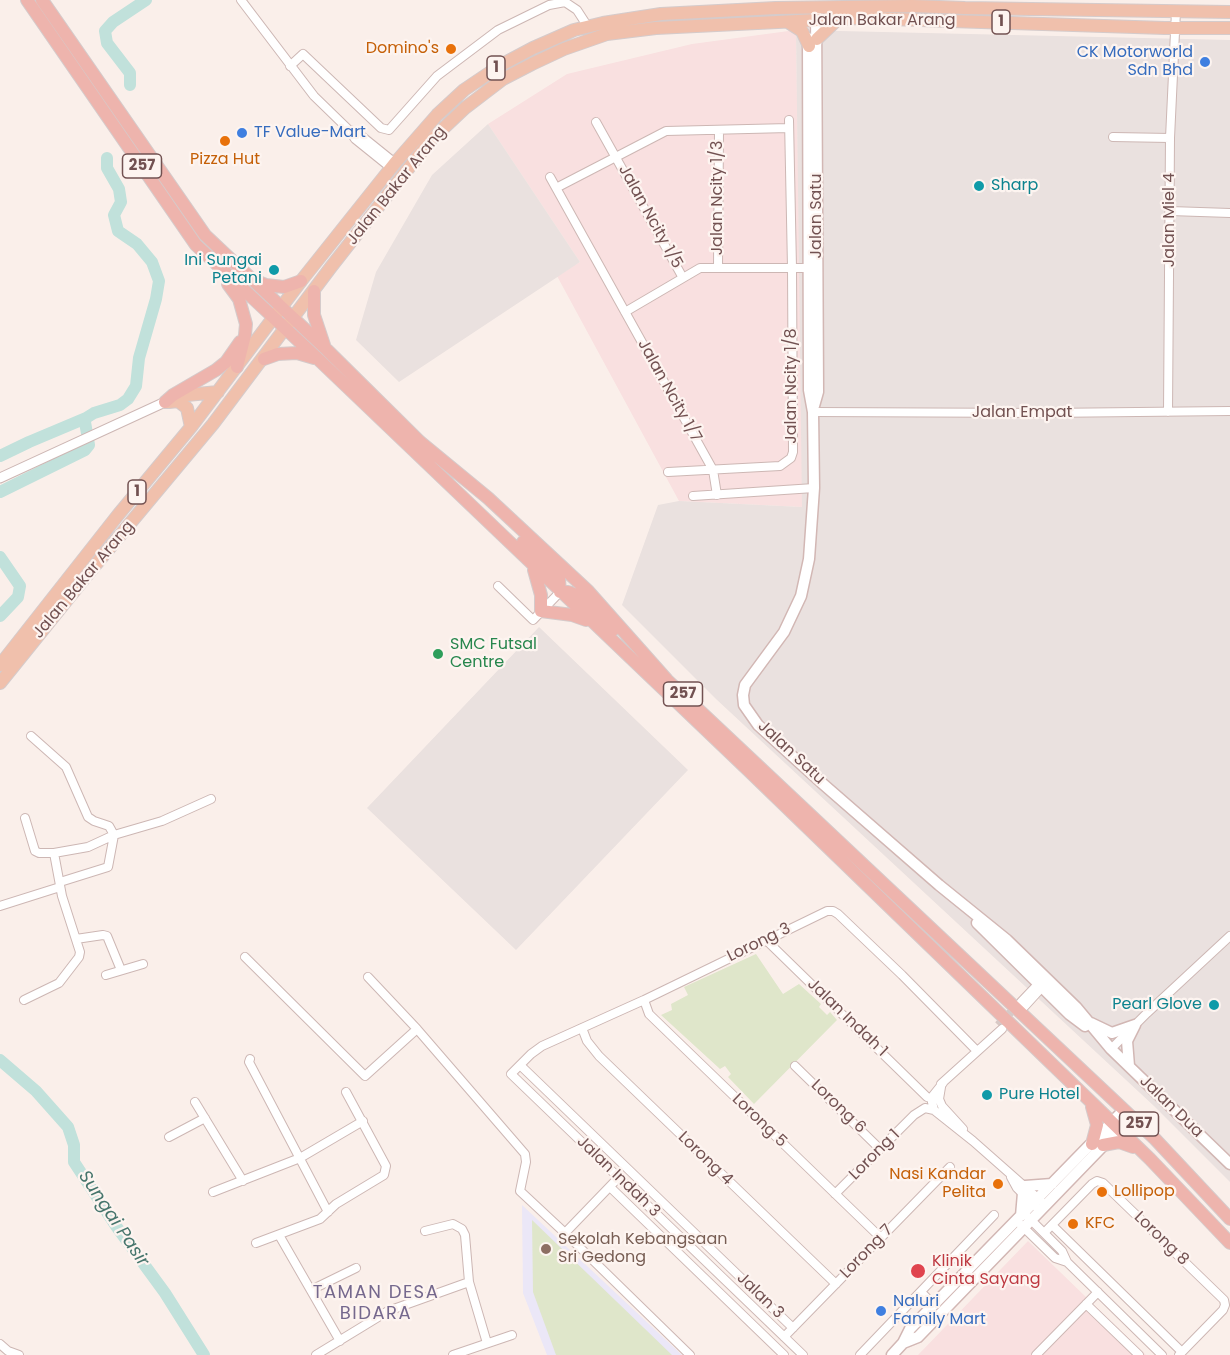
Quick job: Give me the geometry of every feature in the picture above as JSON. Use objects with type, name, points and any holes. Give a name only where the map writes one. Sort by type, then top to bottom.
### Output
[{"type":"highway","name":"257","points":[[27,0],[196,245],[207,257],[285,329],[322,354],[420,442],[488,498],[588,591],[667,680],[1044,1033],[1163,1147],[1230,1219]]},
{"type":"highway","name":"257","points":[[42,0],[205,235],[293,318],[322,354],[534,567],[748,770],[1090,1103],[1119,1122],[1140,1149],[1230,1243]]},
{"type":"highway","points":[[207,257],[239,299],[246,324],[237,367]]},
{"type":"highway","points":[[250,278],[266,285],[284,286],[301,282]]},
{"type":"highway","points":[[264,359],[278,354],[322,354],[316,324],[314,291]]},
{"type":"highway","points":[[165,402],[221,366],[235,351],[245,334]]},
{"type":"highway","points":[[488,498],[512,531],[559,579],[560,592],[579,596],[645,662],[667,680]]},
{"type":"highway","points":[[534,567],[541,595],[541,611],[572,615],[592,622]]},
{"type":"highway","points":[[1044,1033],[1056,1052],[1119,1122],[1203,1192]]},
{"type":"highway","points":[[1090,1103],[1096,1117],[1098,1144],[1119,1142],[1140,1149]]},
{"type":"main road","points":[[776,8],[788,0]]},
{"type":"main road","points":[[833,0],[845,6]]},
{"type":"main road","name":"Jalan Bakar Arang","points":[[0,665],[118,515],[191,428],[273,318],[393,165],[437,115],[464,90],[525,52],[574,30],[661,14],[915,3],[1230,12]]},
{"type":"main road","name":"Jalan Bakar Arang","points":[[811,9],[837,19],[1230,28]]},
{"type":"main road","name":"Jalan Bakar Arang","points":[[0,683],[87,575],[166,483],[264,359],[430,141],[465,108],[503,80],[564,49],[607,34],[656,28],[788,22],[811,9]]},
{"type":"main road","name":"Jalan Satu","points":[[811,9],[813,268],[809,390],[813,412],[814,488],[809,559],[801,596],[784,632],[746,686],[743,694],[744,705],[758,725],[939,885],[1007,940],[1069,1014],[1098,1035]]},
{"type":"main road","points":[[788,22],[813,42],[837,19]]},
{"type":"main road","points":[[165,402],[187,395],[218,392]]},
{"type":"main road","points":[[165,402],[178,401],[183,404],[189,414],[191,428]]},
{"type":"main road","name":"Jalan Satu","points":[[1043,983],[1087,1021],[1111,1049]]},
{"type":"main road","points":[[1087,1021],[1112,1033],[1135,1025]]},
{"type":"main road","points":[[1129,1066],[1127,1041],[1135,1025]]},
{"type":"main road","name":"Jalan Dua","points":[[1111,1049],[1230,1164]]},
{"type":"main road","points":[[894,1354],[910,1329],[933,1305],[1039,1205],[1119,1122]]},
{"type":"main road","points":[[1039,1205],[1052,1184],[1098,1144]]},
{"type":"main road","points":[[903,1343],[918,1337],[1023,1220],[1024,1190],[1052,1184]]},
{"type":"street","points":[[242,0],[314,96],[349,130],[355,139],[393,165]]},
{"type":"street","points":[[290,66],[303,54],[381,128],[389,130],[437,76],[498,30],[549,5],[565,2],[577,10],[588,27]]},
{"type":"street","name":"Jalan Miel 4","points":[[1168,412],[1170,138],[1176,11]]},
{"type":"street","points":[[789,120],[792,268]]},
{"type":"street","name":"Jalan Ncity 1/5","points":[[596,122],[684,278]]},
{"type":"street","points":[[556,188],[666,131],[789,129]]},
{"type":"street","name":"Jalan Ncity 1/3","points":[[718,267],[719,130]]},
{"type":"street","points":[[1113,137],[1170,138]]},
{"type":"street","name":"Jalan Ncity 1/7","points":[[550,177],[713,470]]},
{"type":"street","points":[[1170,211],[1230,213]]},
{"type":"street","points":[[625,312],[700,268],[813,268]]},
{"type":"street","name":"Jalan Ncity 1/8","points":[[713,470],[780,466],[791,458],[793,452],[792,268]]},
{"type":"street","points":[[0,478],[165,402]]},
{"type":"street","name":"Jalan Empat","points":[[813,412],[1230,411]]},
{"type":"street","points":[[668,472],[713,470],[717,495]]},
{"type":"street","points":[[693,496],[814,488]]},
{"type":"street","points":[[498,586],[533,620],[560,592]]},
{"type":"street","points":[[0,906],[108,867],[114,835],[109,826],[94,821],[88,816],[66,767],[31,736]]},
{"type":"street","points":[[25,818],[35,851],[54,853],[88,847],[114,835],[162,821],[211,799]]},
{"type":"street","points":[[24,1000],[62,980],[79,957],[80,952],[60,884],[54,853]]},
{"type":"street","name":"Lorong 3","points":[[511,1074],[542,1046],[644,1000],[827,911],[833,911],[978,1050]]},
{"type":"street","points":[[76,939],[107,936],[121,970]]},
{"type":"street","points":[[1111,1049],[1230,936]]},
{"type":"street","name":"Jalan Indah 1","points":[[766,940],[927,1097]]},
{"type":"street","points":[[245,957],[364,1076],[417,1029]]},
{"type":"street","points":[[106,975],[143,964]]},
{"type":"street","points":[[368,977],[417,1029],[525,1154],[526,1162],[520,1191],[690,1355]]},
{"type":"street","points":[[1023,1004],[1043,983]]},
{"type":"street","name":"Lorong 5","points":[[644,1000],[649,1014],[881,1238]]},
{"type":"street","name":"Lorong 1","points":[[835,1194],[914,1115],[927,1097],[1000,1027]]},
{"type":"street","name":"Lorong 4","points":[[582,1028],[587,1041],[598,1056],[836,1284]]},
{"type":"street","points":[[250,1059],[249,1062],[328,1212]]},
{"type":"street","name":"Jalan 3","points":[[520,1065],[793,1328]]},
{"type":"street","name":"Lorong 6","points":[[795,1065],[880,1149]]},
{"type":"street","name":"Jalan Indah 3","points":[[511,1074],[803,1355]]},
{"type":"street","points":[[934,1110],[931,1098],[943,1083]]},
{"type":"street","points":[[943,1083],[939,1094],[942,1106],[1039,1205]]},
{"type":"street","points":[[255,1243],[320,1219],[336,1204],[385,1173],[386,1166],[346,1092]]},
{"type":"street","points":[[195,1102],[243,1181]]},
{"type":"street","points":[[914,1115],[925,1108],[934,1110],[974,1141]]},
{"type":"street","points":[[169,1137],[205,1118]]},
{"type":"street","points":[[213,1192],[300,1158],[363,1121]]},
{"type":"street","name":"Lorong 7","points":[[784,1337],[950,1167]]},
{"type":"street","points":[[565,1233],[619,1177]]},
{"type":"street","name":"Lorong 8","points":[[1044,1233],[1097,1181],[1103,1183],[1224,1300],[1226,1305],[1181,1354]]},
{"type":"street","points":[[610,1187],[784,1355]]},
{"type":"street","points":[[860,1355],[994,1215]]},
{"type":"street","points":[[1023,1220],[1044,1233],[1062,1251],[1067,1262],[1162,1355]]},
{"type":"street","points":[[1023,1220],[1055,1258],[1067,1262]]},
{"type":"street","points":[[425,1231],[453,1224],[462,1229],[465,1235],[469,1282],[487,1343]]},
{"type":"street","points":[[1052,1224],[1181,1354]]},
{"type":"street","points":[[279,1235],[340,1341]]},
{"type":"street","points":[[311,1290],[356,1268]]},
{"type":"street","points":[[316,1355],[388,1311],[469,1282]]},
{"type":"street","points":[[921,1292],[933,1305]]},
{"type":"street","points":[[1039,1354],[1098,1292]]},
{"type":"street","points":[[1086,1304],[1139,1355]]},
{"type":"street","points":[[453,1355],[512,1335]]},
{"type":"street","points":[[0,1344],[8,1351],[19,1355]]},
{"type":"shaded area","points":[[796,30],[803,507],[679,501],[557,276],[580,262],[488,124],[567,74],[692,44]]},
{"type":"shaded area","points":[[796,30],[1230,40],[1230,1182],[1154,1106],[716,699],[622,605],[658,505],[679,501],[802,507]]},
{"type":"shaded area","points":[[488,124],[580,262],[399,382],[356,340],[376,272],[432,175]]},
{"type":"shaded area","points":[[539,627],[688,770],[516,950],[367,808]]},
{"type":"shaded area","name":"Sekolah Kebangsaan Sri Gedong","points":[[522,1205],[682,1355],[547,1355],[523,1293]]},
{"type":"shaded area","points":[[1028,1241],[1146,1355],[918,1355]]},
{"type":"green space","points":[[756,954],[783,994],[799,984],[821,1004],[819,1007],[827,1015],[830,1012],[837,1020],[754,1104],[728,1077],[731,1074],[725,1066],[720,1069],[661,1015],[672,1010],[671,1004],[688,995],[684,987]]},
{"type":"green space","name":"Sekolah Kebangsaan Sri Gedong","points":[[532,1220],[672,1355],[556,1355],[533,1292]]},
{"type":"waterway","name":"Sungai Pasir","points":[[130,85],[130,73],[107,43],[105,31],[113,22],[146,0]]},
{"type":"waterway","name":"Sungai Pasir","points":[[0,492],[85,450],[89,445],[86,418],[94,413],[120,405],[128,399],[136,386],[139,358],[159,281],[152,262],[137,244],[118,231],[114,215],[121,202],[119,189],[107,168],[107,158]]},
{"type":"waterway","points":[[0,456],[86,418]]},
{"type":"waterway","name":"Sungai Pasir","points":[[0,557],[20,586],[18,597],[0,616]]},
{"type":"waterway","name":"Sungai Pasir","points":[[0,1060],[36,1091],[68,1127],[74,1145],[74,1162],[116,1226],[165,1293],[204,1355]]},
{"type":"tunnel","points":[[998,1025],[1018,1005]]},
{"type":"place","name":"Domino's","points":[[451,49]]},
{"type":"place","name":"CK Motorworld Sdn Bhd","points":[[1205,62]]},
{"type":"place","name":"TF Value-Mart","points":[[242,133]]},
{"type":"place","name":"Pizza Hut","points":[[225,141]]},
{"type":"place","name":"Sharp","points":[[979,186]]},
{"type":"place","name":"Ini Sungai Petani","points":[[274,270]]},
{"type":"place","name":"SMC Futsal Centre","points":[[438,654]]},
{"type":"place","name":"Pearl Glove","points":[[1214,1005]]},
{"type":"place","name":"Pure Hotel","points":[[987,1095]]},
{"type":"place","name":"Nasi Kandar Pelita","points":[[998,1184]]},
{"type":"place","name":"Lollipop","points":[[1102,1192]]},
{"type":"place","name":"KFC","points":[[1073,1224]]},
{"type":"place","name":"Sekolah Kebangsaan Sri Gedong","points":[[546,1249]]},
{"type":"place","name":"Klinik Cinta Sayang","points":[[918,1271]]},
{"type":"place","name":"Naluri Family Mart","points":[[881,1311]]},
{"type":"district","name":"TAMAN DESA BIDARA","points":[[376,1303]]}]
